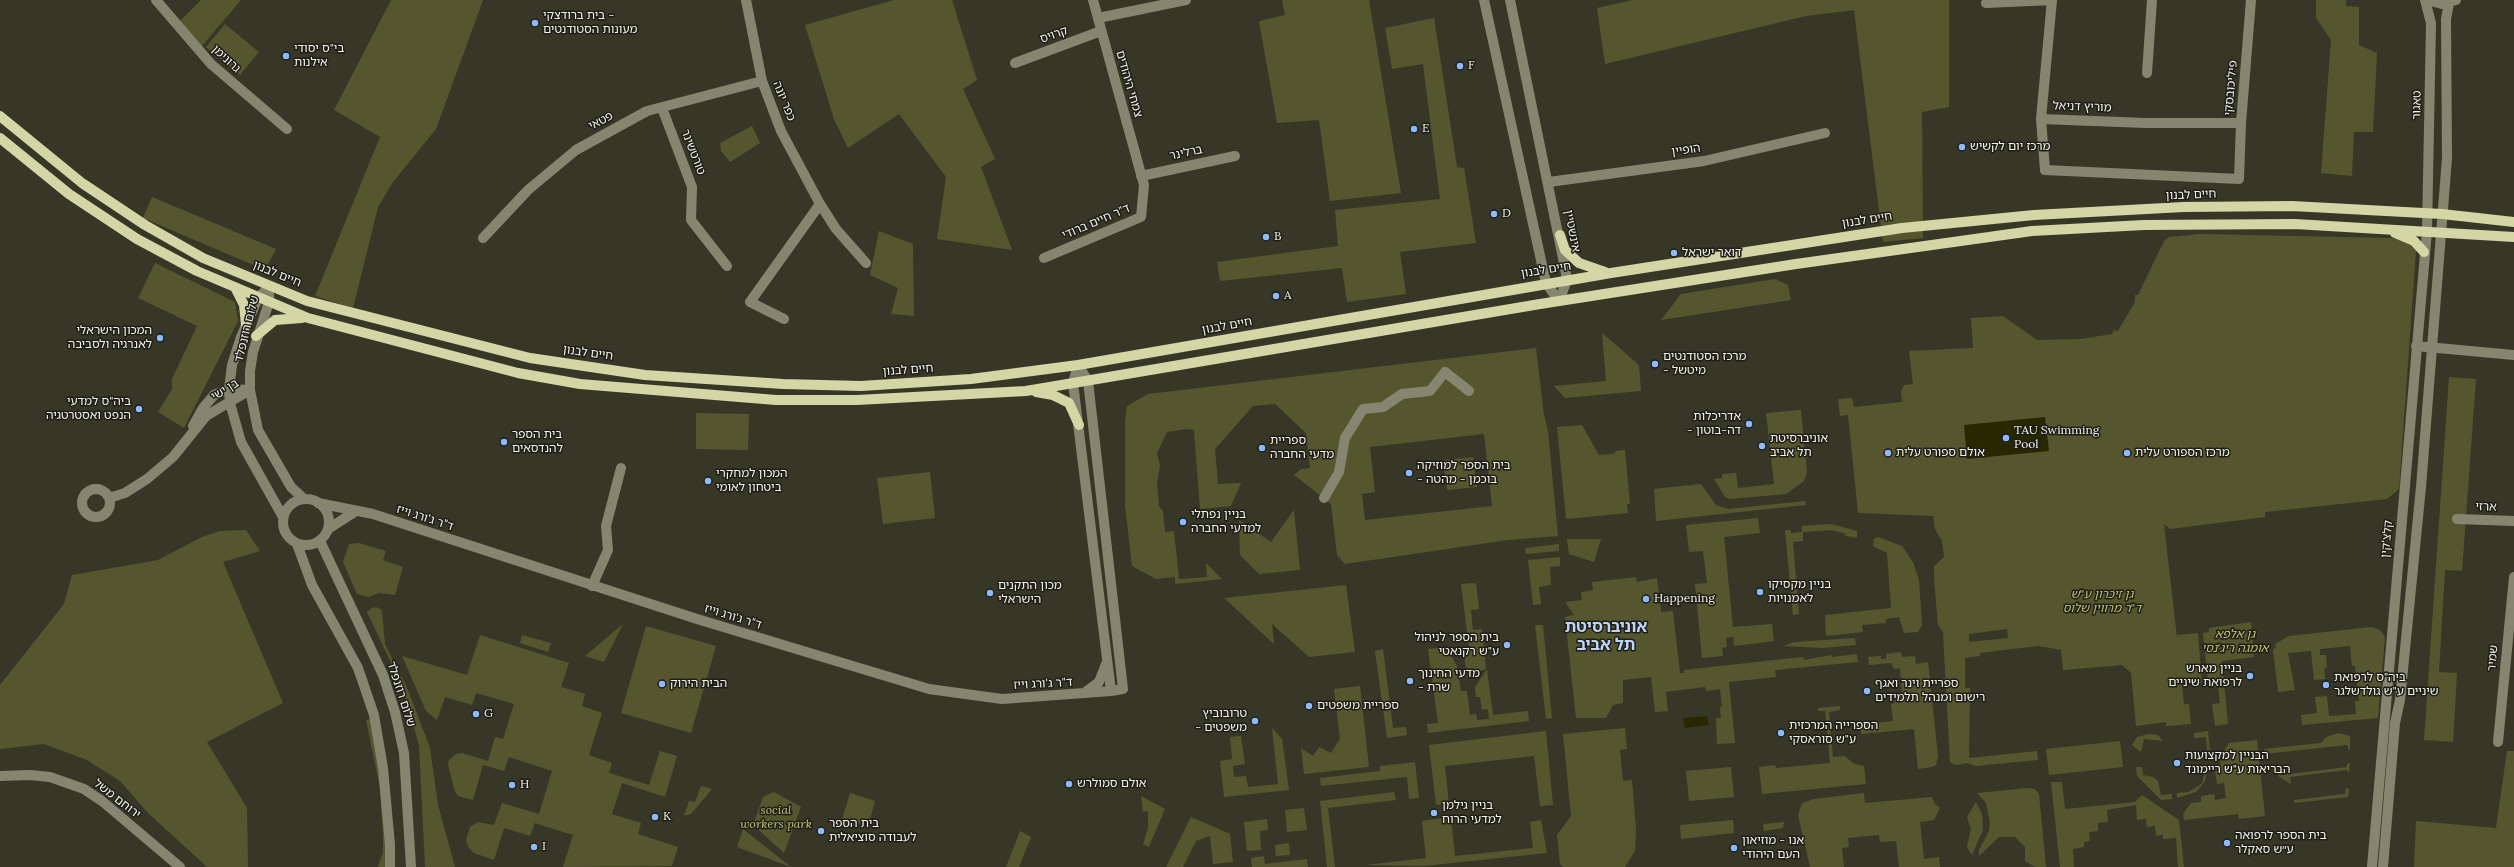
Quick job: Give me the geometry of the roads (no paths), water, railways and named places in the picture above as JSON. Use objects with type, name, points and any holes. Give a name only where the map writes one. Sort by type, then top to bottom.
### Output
[{"type":"main road","name":"חיים לבנון","points":[[0,116],[82,183],[145,225],[203,258],[270,286],[342,311],[530,358],[645,374],[783,384],[861,386],[971,380],[1078,365],[1546,283],[1902,228],[2034,215],[2184,207],[2292,206],[2442,214],[2514,222]]},
{"type":"main road","points":[[0,138],[69,194],[137,239],[197,271],[308,318],[518,372],[580,384],[638,390],[776,400],[857,400],[1026,390],[1088,381],[1559,301],[1796,264],[2032,231],[2144,225],[2295,224],[2514,237]]},
{"type":"main road","points":[[2382,229],[2414,241],[2424,252]]},
{"type":"main road","points":[[1560,235],[1565,250],[1579,263],[1592,269],[1611,273]]},
{"type":"main road","points":[[235,287],[244,305],[246,325]]},
{"type":"main road","points":[[256,336],[275,320],[308,318]]},
{"type":"main road","points":[[1026,390],[1048,394],[1062,399],[1073,409],[1079,424]]},
{"type":"street","name":"גרונימן","points":[[156,0],[211,64],[287,129]]},
{"type":"street","name":"כפר יונה","points":[[746,0],[762,81],[781,131],[820,204],[836,229],[866,262]]},
{"type":"street","name":"צמחי היהודים","points":[[1093,0],[1141,176]]},
{"type":"street","points":[[1098,18],[1186,0]]},
{"type":"street","points":[[1484,0],[1546,283],[1559,301]]},
{"type":"street","name":"אינשטיין","points":[[1510,0],[1560,235],[1567,280],[1559,301]]},
{"type":"street","points":[[1986,3],[2052,0]]},
{"type":"street","name":"מוריץ דניאל","points":[[2052,0],[2041,119],[2146,123],[2241,123]]},
{"type":"street","points":[[2148,73],[2152,0]]},
{"type":"street","name":"פיליכובסקי","points":[[2041,119],[2045,170],[2239,179],[2241,123],[2251,0]]},
{"type":"street","points":[[2383,867],[2395,723],[2400,700],[2421,487],[2447,158],[2446,19],[2452,2],[2435,4],[2426,0]]},
{"type":"street","name":"טאגור","points":[[2426,0],[2432,23],[2428,213]]},
{"type":"street","name":"קרויס","points":[[1015,63],[1101,31]]},
{"type":"street","name":"פטאי","points":[[483,238],[528,190],[576,150],[647,111],[762,81]]},
{"type":"street","name":"טורטשינר","points":[[662,108],[692,187],[691,220],[727,266]]},
{"type":"street","name":"הופיין","points":[[1549,182],[1704,161],[1825,133]]},
{"type":"street","name":"ברלינר","points":[[1141,176],[1236,156]]},
{"type":"street","name":"ד\"ר חיים ברודי","points":[[1044,258],[1141,217],[1144,185],[1141,176]]},
{"type":"street","points":[[784,319],[750,302],[820,204]]},
{"type":"street","name":"קלצ'קין","points":[[2372,867],[2428,213]]},
{"type":"street","name":"שלום רוזנפלד","points":[[270,286],[258,298],[246,325],[232,365],[229,389],[230,402],[241,442],[283,517]]},
{"type":"street","name":"שלום רוזנפלד","points":[[270,286],[269,302],[256,336],[250,371],[250,390],[258,430],[291,487],[304,499]]},
{"type":"street","points":[[2416,346],[2514,355]]},
{"type":"street","points":[[1078,365],[1073,383],[1111,691]]},
{"type":"street","name":"ד\"ר ג'ורג וייז","points":[[318,503],[356,510],[592,586],[929,689],[994,699],[1076,695],[1123,689],[1088,381],[1078,365]]},
{"type":"street","points":[[1324,498],[1339,472],[1345,438],[1363,409],[1383,407],[1402,394],[1430,391],[1445,372],[1469,392]]},
{"type":"street","name":"בן ישי","points":[[184,444],[209,400],[229,389],[250,390]]},
{"type":"street","name":"בן ישי","points":[[110,498],[125,493],[147,480],[184,444],[206,416],[250,390]]},
{"type":"street","points":[[592,586],[608,550],[606,526],[622,468]]},
{"type":"street","points":[[328,529],[327,514],[318,503],[304,499],[290,505],[283,517],[285,533],[297,544],[312,585],[358,668],[374,715],[383,768],[390,845],[390,867]]},
{"type":"street","points":[[297,544],[312,545],[320,541],[328,529],[356,510]]},
{"type":"street","name":"ארזי","points":[[2457,519],[2514,521]]},
{"type":"street","name":"שלום רוזנפלד","points":[[320,541],[378,664],[395,712],[404,753],[411,867]]},
{"type":"street","name":"שמיר","points":[[2498,742],[2511,630],[2514,577]]},
{"type":"street","points":[[1076,695],[1090,690],[1099,682],[1105,669],[1107,652]]},
{"type":"street","name":"ירוחם משל","points":[[1,777],[30,775],[50,777],[84,789],[102,801],[180,867]]},
{"type":"place","name":"בית ברודצקי - מעונות הסטודנטים","points":[[535,23]]},
{"type":"place","name":"בי\"ס יסודי אילנות","points":[[286,56]]},
{"type":"place","name":"F","points":[[1460,66]]},
{"type":"place","name":"E","points":[[1414,129]]},
{"type":"place","name":"מרכז יום לקשיש","points":[[1962,147]]},
{"type":"place","name":"D","points":[[1494,214]]},
{"type":"place","name":"B","points":[[1266,237]]},
{"type":"place","name":"דואר ישראל","points":[[1674,253]]},
{"type":"place","name":"A","points":[[1276,296]]},
{"type":"place","name":"המכון הישראלי לאנרגיה ולסביבה","points":[[160,338]]},
{"type":"place","name":"מרכז הסטודנטים - מיטשל","points":[[1655,364]]},
{"type":"place","name":"ביה\"ס למדעי הנפט ואסטרטגיה","points":[[139,409]]},
{"type":"place","name":"אדריכלות - דה-בוטון","points":[[1749,424]]},
{"type":"place","name":"TAU Swimming Pool","points":[[2006,438]]},
{"type":"place","name":"בית הספר להנדסאים","points":[[504,442]]},
{"type":"place","name":"אוניברסיטת תל אביב","points":[[1762,446]]},
{"type":"place","name":"ספריית מדעי החברה","points":[[1262,448]]},
{"type":"place","name":"אולם ספורט עלית","points":[[1888,453]]},
{"type":"place","name":"מרכז הספורט עלית","points":[[2127,453]]},
{"type":"place","name":"בית הספר למוזיקה - בוכמן - מהטה","points":[[1409,473]]},
{"type":"place","name":"המכון למחקרי ביטחון לאומי","points":[[708,481]]},
{"type":"place","name":"בניין נפתלי למדעי החברה","points":[[1183,522]]},
{"type":"place","name":"בניין מקסיקו לאמנויות","points":[[1760,592]]},
{"type":"place","name":"מכון התקנים הישראלי","points":[[990,593]]},
{"type":"place","name":"Happening","points":[[1646,599]]},
{"type":"place","name":"בית הספר לניהול ע\"ש רקנאטי","points":[[1507,645]]},
{"type":"place","name":"בניין מארש לרפואת שיניים","points":[[2250,676]]},
{"type":"place","name":"מדעי החינוך - שרת","points":[[1410,681]]},
{"type":"place","name":"הבית הירוק","points":[[662,684]]},
{"type":"place","name":"ביה\"ס לרפואת שיניים ע\"ש גולדשלגר","points":[[2326,685]]},
{"type":"place","name":"ספריית וינר ואגף רישום ומנהל תלמידים","points":[[1867,691]]},
{"type":"place","name":"ספריית משפטים","points":[[1309,706]]},
{"type":"place","name":"G","points":[[476,714]]},
{"type":"place","name":"טרובוביץ - משפטים","points":[[1255,721]]},
{"type":"place","name":"הספרייה המרכזית ע\"ש סוראסקי","points":[[1781,733]]},
{"type":"place","name":"הבניין למקצועות הבריאות ע\"ש ריימונד","points":[[2177,763]]},
{"type":"place","name":"אולם סמולרש","points":[[1069,784]]},
{"type":"place","name":"H","points":[[512,785]]},
{"type":"place","name":"בניין גילמן למדעי הרוח","points":[[1434,813]]},
{"type":"place","name":"K","points":[[655,817]]},
{"type":"place","name":"בית הספר לעבודה סוציאלית","points":[[821,831]]},
{"type":"place","name":"בית הספר לרפואה ע״ש סאקלר","points":[[2227,843]]},
{"type":"place","name":"I","points":[[534,847]]},
{"type":"place","name":"אנו - מוזיאון העם היהודי","points":[[1734,848]]},
{"type":"district","name":"אוניברסיטת תל אביב","points":[[1606,636]]},
{"type":"park label","name":"גן זיכרון ע\"ש ד\"ר מרווין שלוס","points":[[2102,602]]},
{"type":"park label","name":"גן אלפא אומגה ריג'נסי","points":[[2235,642]]},
{"type":"park label","name":"social workers park","points":[[776,818]]}]
